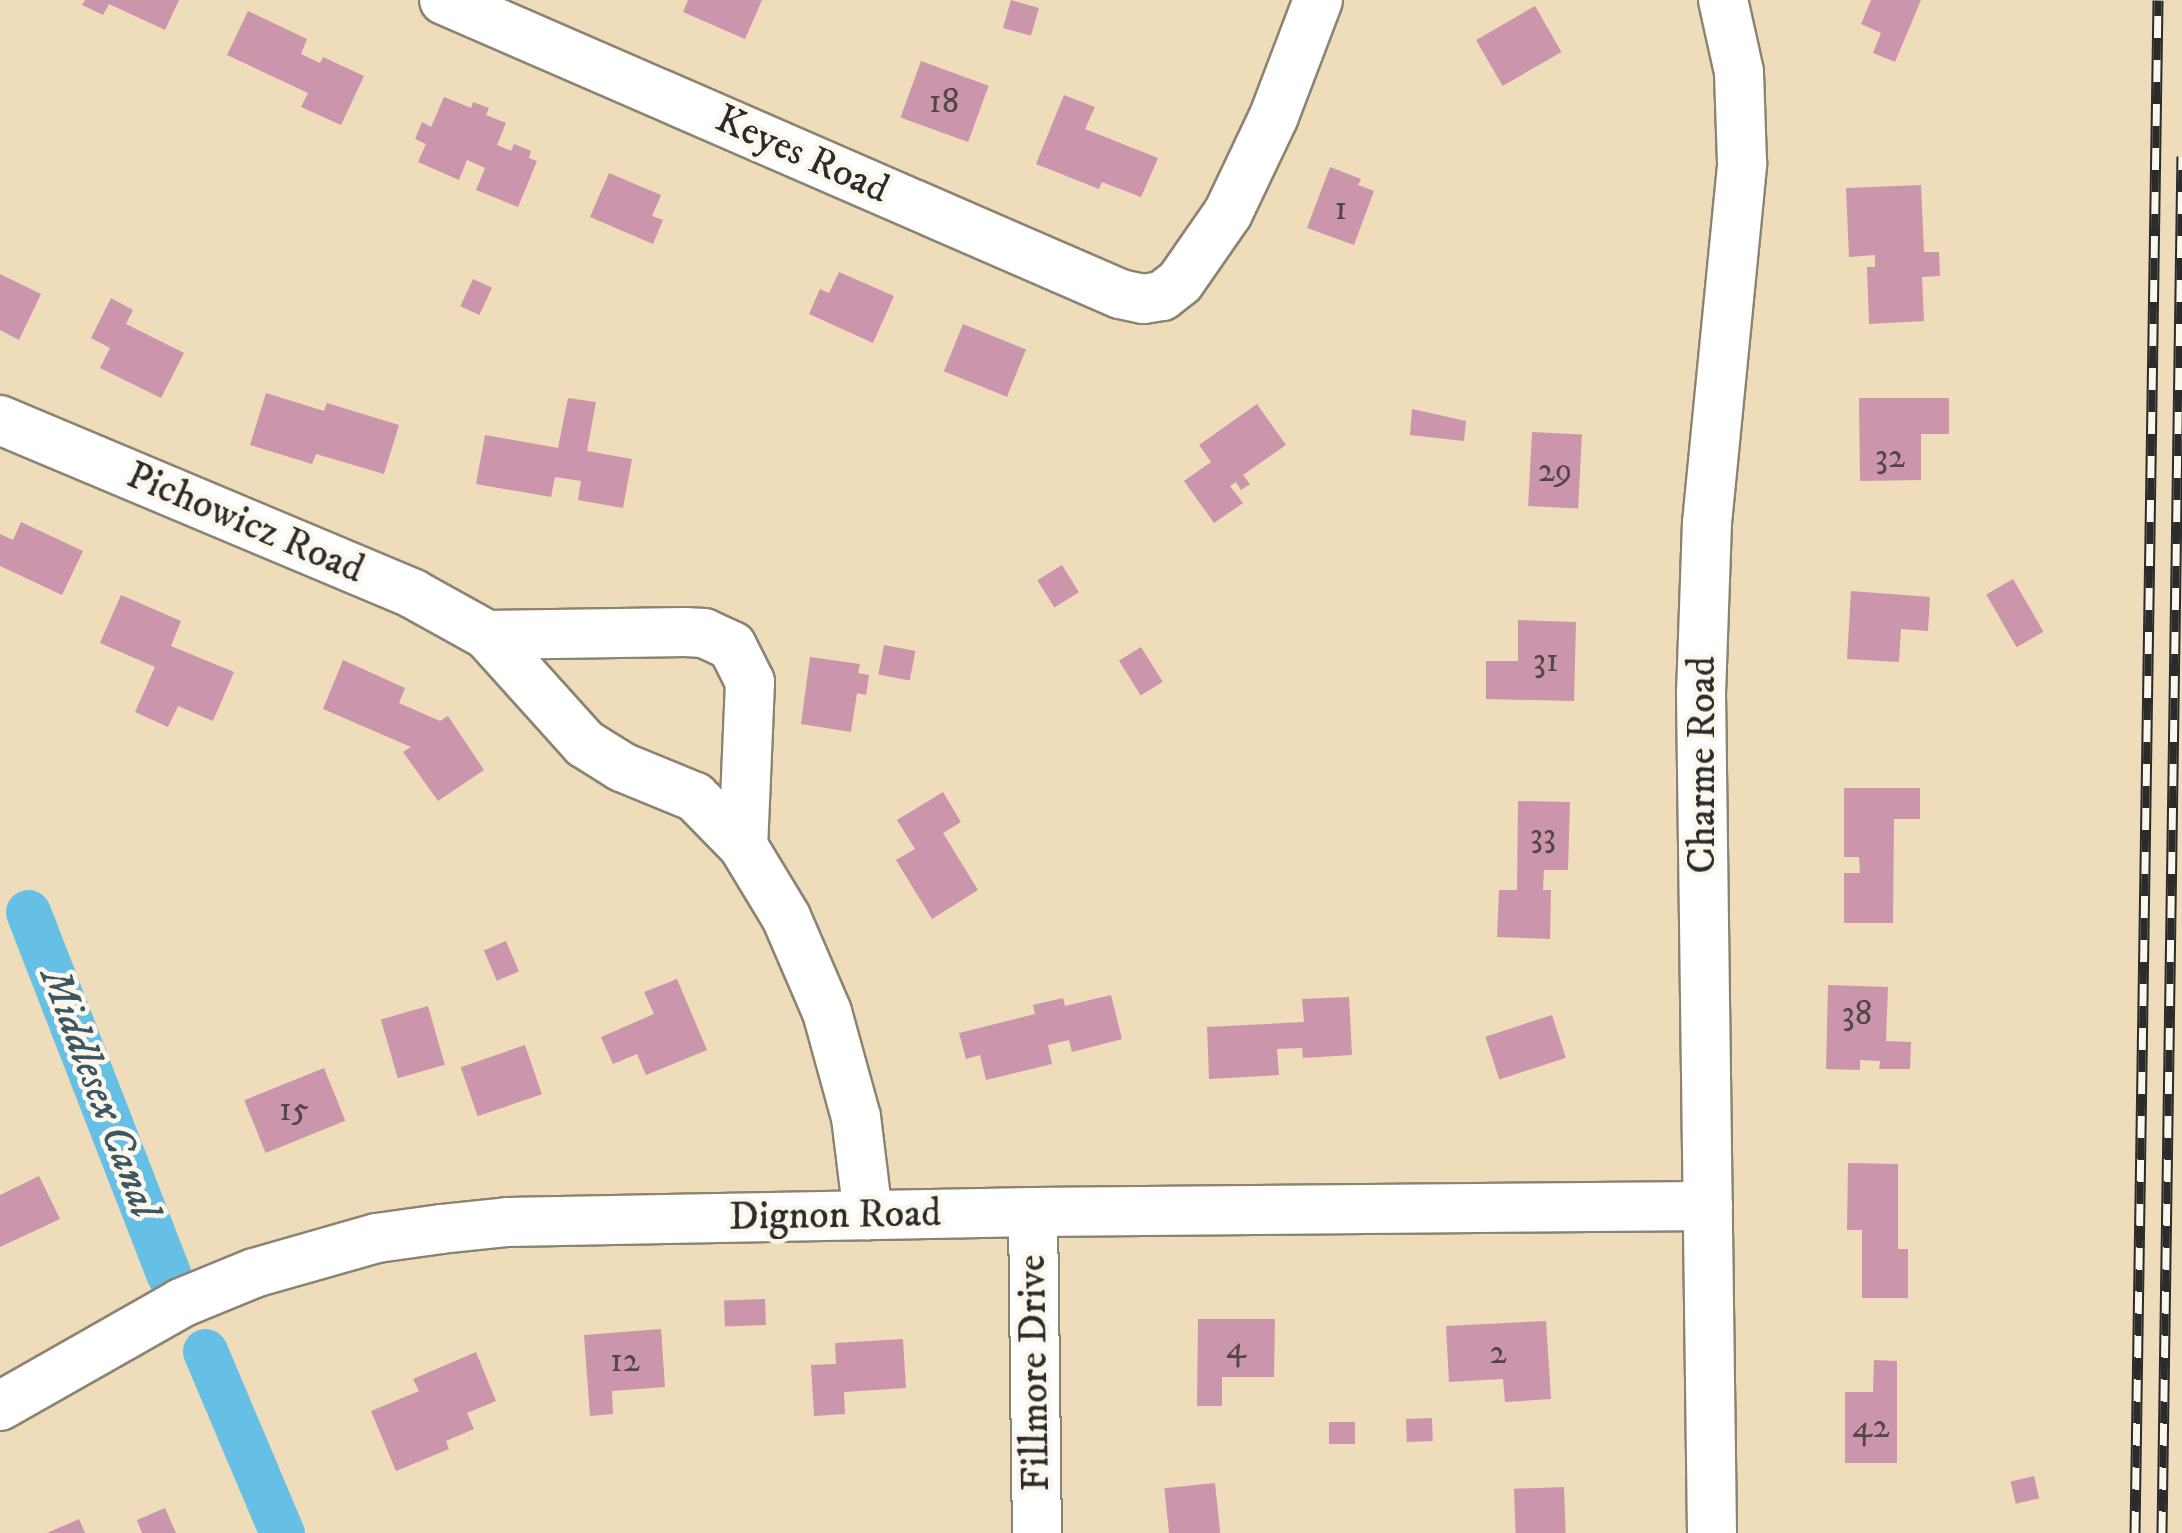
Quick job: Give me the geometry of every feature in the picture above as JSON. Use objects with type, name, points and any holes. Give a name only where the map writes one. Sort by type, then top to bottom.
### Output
[{"type":"street","name":"Keyes Road","points":[[444,0],[1120,294],[1144,299],[1162,296],[1198,262],[1254,165],[1318,0]]},
{"type":"street","name":"Charme Road","points":[[1712,1533],[1701,694],[1707,523],[1742,163],[1739,72],[1723,0]]},
{"type":"street","name":"Pichowicz Road","points":[[0,420],[413,594],[486,635],[585,744],[622,767],[695,797],[743,846],[786,917],[827,1012],[856,1117],[868,1215]]},
{"type":"street","points":[[486,635],[704,632],[732,646],[750,682],[743,846]]},
{"type":"street","name":"Dignon Road","points":[[0,1406],[181,1303],[254,1273],[377,1238],[508,1222],[1708,1206]]},
{"type":"street","name":"Fillmore Drive","points":[[1033,1212],[1037,1533]]},
{"type":"building","points":[[85,0],[179,0],[165,30],[109,4],[103,15],[82,5]]},
{"type":"building","points":[[688,0],[762,0],[745,39],[683,12]]},
{"type":"building","points":[[1011,0],[1039,8],[1031,36],[1003,28]]},
{"type":"building","points":[[1871,0],[1921,0],[1895,62],[1873,53],[1881,33],[1861,24]]},
{"type":"building","points":[[1535,6],[1562,52],[1503,86],[1476,40]]},
{"type":"building","points":[[248,11],[307,39],[301,54],[320,63],[323,57],[364,76],[341,125],[301,107],[308,93],[227,55]]},
{"type":"building","points":[[921,61],[989,86],[968,142],[900,117]]},
{"type":"building","points":[[1064,95],[1095,107],[1085,129],[1158,158],[1141,197],[1102,182],[1099,189],[1036,164]]},
{"type":"building","points":[[444,97],[471,108],[473,102],[489,108],[486,115],[506,123],[497,145],[511,151],[514,144],[531,151],[529,158],[537,161],[518,207],[476,190],[485,168],[467,160],[459,180],[418,162],[426,144],[415,139],[422,122],[431,127]]},
{"type":"building","points":[[1330,167],[1361,179],[1358,185],[1374,191],[1354,245],[1307,228]]},
{"type":"building","points":[[609,173],[661,195],[652,216],[663,220],[653,244],[590,217]]},
{"type":"building","points":[[1921,185],[1924,252],[1939,252],[1940,276],[1922,277],[1924,321],[1869,324],[1867,267],[1875,267],[1875,255],[1849,257],[1846,188]]},
{"type":"building","points":[[839,272],[894,296],[873,343],[809,314],[820,289],[829,293]]},
{"type":"building","points":[[0,274],[41,294],[19,340],[0,330]]},
{"type":"building","points":[[473,279],[492,288],[479,315],[460,306]]},
{"type":"building","points":[[111,298],[133,310],[126,324],[184,353],[161,398],[100,368],[110,348],[91,338]]},
{"type":"building","points":[[963,324],[1026,349],[1007,397],[944,371]]},
{"type":"building","points":[[266,393],[324,411],[327,403],[399,425],[384,474],[316,454],[312,464],[250,445]]},
{"type":"building","points":[[568,398],[596,402],[587,451],[632,459],[623,508],[578,500],[581,481],[555,477],[551,497],[476,484],[485,435],[558,448]]},
{"type":"building","points":[[1859,398],[1949,398],[1949,434],[1921,434],[1921,480],[1860,481]]},
{"type":"building","points":[[1257,404],[1286,445],[1243,475],[1250,484],[1241,490],[1236,482],[1230,486],[1243,503],[1214,523],[1184,481],[1211,462],[1199,445]]},
{"type":"building","points":[[1412,409],[1466,421],[1464,441],[1410,435]]},
{"type":"building","points":[[1532,432],[1582,435],[1578,509],[1528,506]]},
{"type":"building","points":[[21,522],[83,551],[62,595],[0,566],[0,534],[13,540]]},
{"type":"building","points":[[1062,565],[1079,592],[1054,608],[1037,580]]},
{"type":"building","points":[[2013,579],[2044,632],[2017,647],[1986,595]]},
{"type":"building","points":[[1851,591],[1930,597],[1928,631],[1901,629],[1899,662],[1847,659]]},
{"type":"building","points":[[121,595],[181,621],[171,646],[234,672],[213,721],[178,706],[168,727],[135,712],[155,667],[100,643]]},
{"type":"building","points":[[1518,620],[1576,622],[1574,701],[1486,699],[1486,661],[1518,661]]},
{"type":"building","points":[[884,645],[915,651],[910,681],[878,674]]},
{"type":"building","points":[[1141,647],[1163,682],[1141,696],[1119,661]]},
{"type":"building","points":[[810,657],[860,664],[858,673],[869,675],[866,695],[857,693],[851,732],[801,724]]},
{"type":"building","points":[[343,660],[405,688],[399,703],[440,721],[448,716],[484,770],[438,801],[403,752],[411,747],[323,709]]},
{"type":"building","points":[[1844,788],[1920,788],[1920,819],[1894,819],[1893,923],[1844,923],[1844,873],[1860,873],[1859,857],[1844,857]]},
{"type":"building","points":[[943,792],[961,822],[943,833],[978,890],[932,919],[896,860],[915,849],[897,820]]},
{"type":"building","points":[[1518,801],[1570,802],[1568,870],[1544,870],[1543,890],[1551,890],[1550,939],[1497,937],[1499,890],[1517,890]]},
{"type":"building","points":[[506,941],[519,971],[497,981],[484,950]]},
{"type":"building","points":[[677,979],[707,1050],[646,1075],[637,1054],[613,1064],[601,1037],[654,1014],[644,992]]},
{"type":"building","points":[[1828,985],[1888,987],[1886,1041],[1911,1042],[1910,1069],[1879,1069],[1880,1061],[1860,1060],[1860,1070],[1826,1069]]},
{"type":"building","points":[[1111,995],[1122,1039],[1072,1052],[1069,1040],[1048,1045],[1052,1064],[986,1080],[980,1055],[966,1059],[959,1033],[1035,1014],[1033,1005],[1063,998],[1065,1006]]},
{"type":"building","points":[[1349,997],[1352,1055],[1303,1058],[1302,1048],[1277,1049],[1279,1075],[1209,1079],[1207,1027],[1304,1022],[1302,999]]},
{"type":"building","points":[[428,1006],[445,1065],[398,1078],[381,1020]]},
{"type":"building","points":[[1552,1015],[1566,1058],[1499,1079],[1485,1037]]},
{"type":"building","points":[[525,1045],[542,1094],[478,1116],[461,1067]]},
{"type":"building","points":[[324,1068],[345,1121],[266,1153],[244,1100]]},
{"type":"building","points":[[1848,1163],[1898,1164],[1898,1249],[1908,1249],[1908,1298],[1862,1298],[1862,1230],[1847,1230]]},
{"type":"building","points":[[39,1176],[60,1219],[0,1247],[0,1195]]},
{"type":"building","points":[[765,1299],[766,1325],[725,1326],[724,1300]]},
{"type":"building","points":[[1198,1319],[1275,1319],[1274,1377],[1222,1377],[1222,1406],[1197,1406]]},
{"type":"building","points":[[1546,1321],[1551,1399],[1505,1402],[1503,1379],[1449,1382],[1446,1326]]},
{"type":"building","points":[[661,1329],[665,1387],[612,1391],[613,1414],[590,1416],[584,1335]]},
{"type":"building","points":[[903,1339],[906,1388],[844,1392],[845,1414],[814,1416],[811,1365],[836,1364],[835,1343]]},
{"type":"building","points":[[476,1352],[496,1401],[467,1413],[474,1429],[446,1441],[449,1449],[396,1471],[371,1411],[419,1391],[413,1379]]},
{"type":"building","points":[[1874,1360],[1897,1361],[1897,1463],[1845,1463],[1845,1392],[1873,1392]]},
{"type":"building","points":[[1432,1418],[1433,1441],[1407,1442],[1406,1419]]},
{"type":"building","points":[[1329,1422],[1355,1422],[1355,1444],[1329,1444]]},
{"type":"building","points":[[2034,1476],[2039,1498],[2016,1504],[2011,1481]]},
{"type":"building","points":[[1215,1483],[1220,1533],[1169,1533],[1164,1488]]},
{"type":"building","points":[[1564,1487],[1566,1533],[1516,1533],[1514,1489]]},
{"type":"building","points":[[165,1508],[176,1533],[142,1533],[137,1520]]},
{"type":"building","points":[[79,1519],[85,1533],[47,1533]]},
{"type":"waterway","name":"Middlesex Canal","points":[[28,912],[169,1275]]},
{"type":"waterway","name":"Middlesex Canal","points":[[205,1351],[282,1533]]},
{"type":"railway","points":[[2135,1533],[2158,0]]},
{"type":"railway","points":[[2162,1533],[2182,156]]}]
